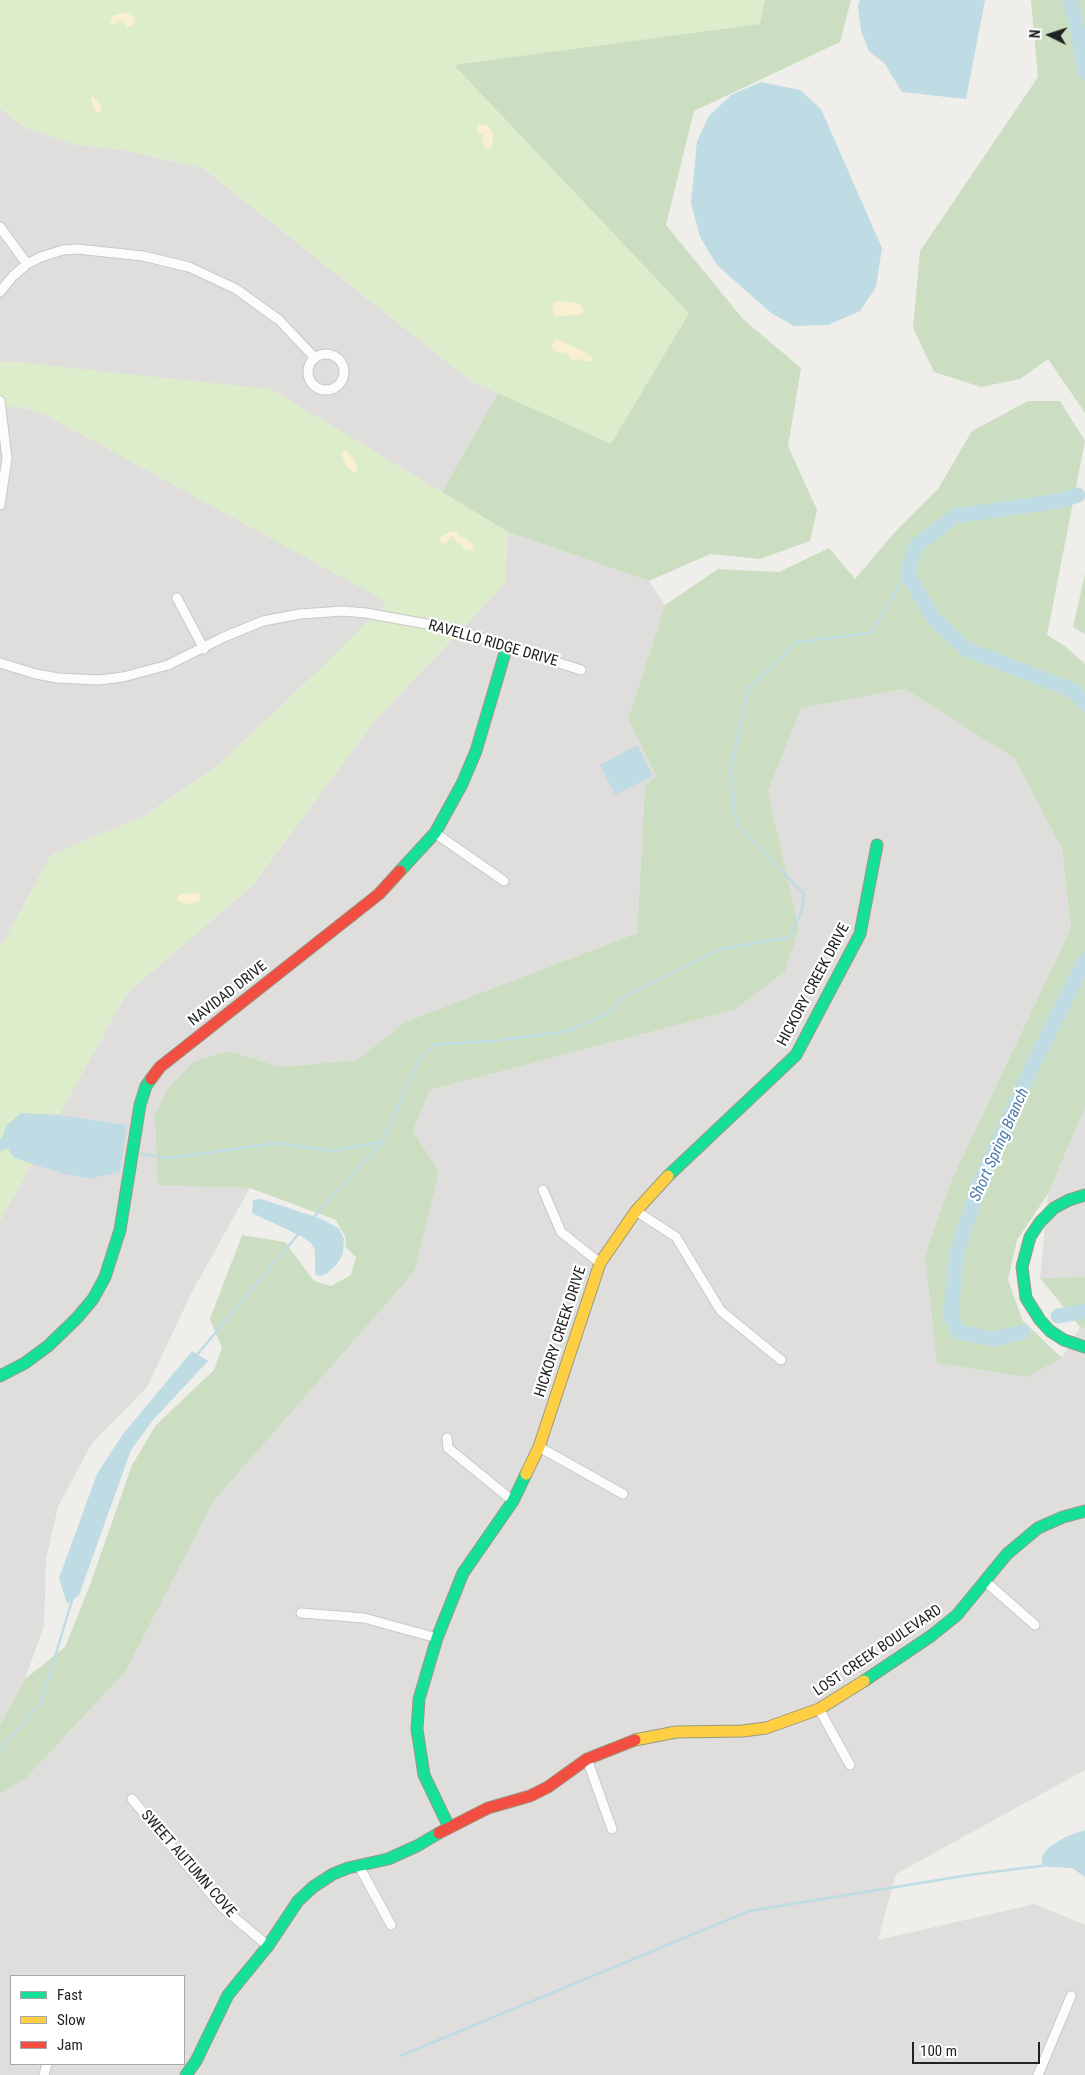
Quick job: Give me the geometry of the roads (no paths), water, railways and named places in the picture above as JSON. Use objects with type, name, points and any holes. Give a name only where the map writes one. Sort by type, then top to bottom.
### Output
[{"type":"street","points":[[0,227],[27,264]]},
{"type":"street","points":[[0,292],[13,276],[27,264],[53,253],[77,249],[142,256],[189,267],[216,278],[255,301],[296,336],[315,358]]},
{"type":"street","points":[[326,354],[337,358],[341,363],[343,374],[339,384],[334,388],[323,390],[313,385],[308,374],[311,362],[315,358],[326,354]]},
{"type":"street","points":[[0,402],[7,458],[0,505]]},
{"type":"street","points":[[177,598],[204,648]]},
{"type":"street","name":"RAVELLO RIDGE DRIVE","points":[[0,663],[36,674],[58,678],[99,680],[146,672],[168,665],[224,637],[263,621],[300,614],[343,611],[366,613],[454,629],[581,670]]},
{"type":"street","name":"NAVIDAD DRIVE","points":[[0,1376],[25,1363],[48,1346],[77,1318],[93,1299],[105,1277],[120,1230],[140,1105],[146,1086],[160,1067],[380,894],[435,833],[462,784],[476,751],[507,646]]},
{"type":"street","points":[[435,833],[504,881]]},
{"type":"street","name":"HICKORY CREEK DRIVE","points":[[449,1827],[424,1775],[417,1728],[419,1699],[437,1638],[463,1573],[513,1501],[539,1447],[600,1263],[636,1211],[677,1167],[796,1055],[860,934],[877,845]]},
{"type":"street","points":[[543,1190],[560,1232],[600,1263]]},
{"type":"street","points":[[1085,1195],[1069,1200],[1054,1208],[1040,1222],[1030,1237],[1022,1267],[1026,1298],[1040,1320],[1050,1331],[1064,1340],[1085,1346]]},
{"type":"street","points":[[636,1211],[676,1237],[721,1311],[781,1360]]},
{"type":"street","points":[[447,1438],[448,1448],[513,1501]]},
{"type":"street","points":[[539,1447],[623,1494]]},
{"type":"street","name":"LOST CREEK BOULEVARD","points":[[186,2075],[196,2061],[228,1995],[268,1946],[298,1901],[313,1887],[333,1874],[388,1858],[488,1808],[536,1793],[587,1759],[622,1744],[654,1735],[676,1732],[743,1731],[766,1728],[819,1709],[850,1691],[931,1636],[957,1615],[986,1582],[1007,1554],[1038,1528],[1063,1517],[1085,1511]]},
{"type":"street","points":[[986,1582],[1035,1625]]},
{"type":"street","points":[[301,1613],[364,1618],[437,1638]]},
{"type":"street","points":[[819,1709],[850,1766]]},
{"type":"street","points":[[587,1759],[612,1829]]},
{"type":"street","name":"SWEET AUTUMN COVE","points":[[132,1799],[222,1907],[268,1946]]},
{"type":"street","points":[[359,1866],[391,1926]]},
{"type":"street","points":[[1038,2075],[1071,1996]]},
{"type":"water","points":[[860,0],[985,0],[966,99],[902,92],[885,64],[869,51],[861,31],[858,7]]},
{"type":"water","points":[[761,82],[800,90],[821,109],[882,248],[876,287],[860,311],[828,325],[794,326],[771,313],[717,265],[700,237],[691,203],[697,141],[709,116],[731,95]]},
{"type":"water","points":[[637,745],[653,776],[615,795],[600,765]]},
{"type":"water","points":[[21,1113],[59,1115],[127,1125],[120,1172],[90,1179],[64,1174],[15,1158],[7,1148],[0,1152],[0,1139],[6,1126]]},
{"type":"water","points":[[261,1199],[319,1218],[339,1228],[344,1239],[343,1254],[337,1264],[326,1274],[320,1276],[315,1274],[315,1250],[311,1243],[301,1236],[252,1213],[253,1200]]},
{"type":"water","points":[[192,1351],[208,1361],[153,1420],[131,1450],[79,1595],[67,1604],[59,1578],[97,1474],[123,1434]]},
{"type":"water","points":[[1085,1830],[1085,1877],[1072,1868],[1048,1867],[1042,1863],[1042,1856],[1049,1847],[1067,1836]]},
{"type":"waterway","name":"Short Spring Branch","points":[[1070,0],[1076,21],[1085,72]]},
{"type":"waterway","name":"Short Spring Branch","points":[[1078,495],[1058,501],[955,516],[916,546],[907,573],[934,619],[966,649],[1074,691],[1085,704]]},
{"type":"waterway","points":[[312,1219],[382,1142],[418,1062],[433,1045],[501,1040],[569,1031],[610,1012],[623,997],[721,949],[790,937],[802,910],[804,894],[737,824],[734,807],[731,769],[748,689],[797,642],[871,633],[907,573]]},
{"type":"waterway","name":"Short Spring Branch","points":[[1023,1332],[994,1339],[958,1332],[951,1317],[956,1256],[979,1185],[1032,1067],[1085,960]]},
{"type":"waterway","points":[[136,1153],[171,1158],[276,1143],[332,1151],[380,1142]]},
{"type":"waterway","points":[[196,1356],[300,1232]]},
{"type":"waterway","name":"Short Spring Branch","points":[[1058,1316],[1085,1311]]},
{"type":"waterway","points":[[0,1750],[41,1703],[73,1597]]},
{"type":"waterway","points":[[400,2056],[749,1911],[969,1875],[1048,1865]]}]
